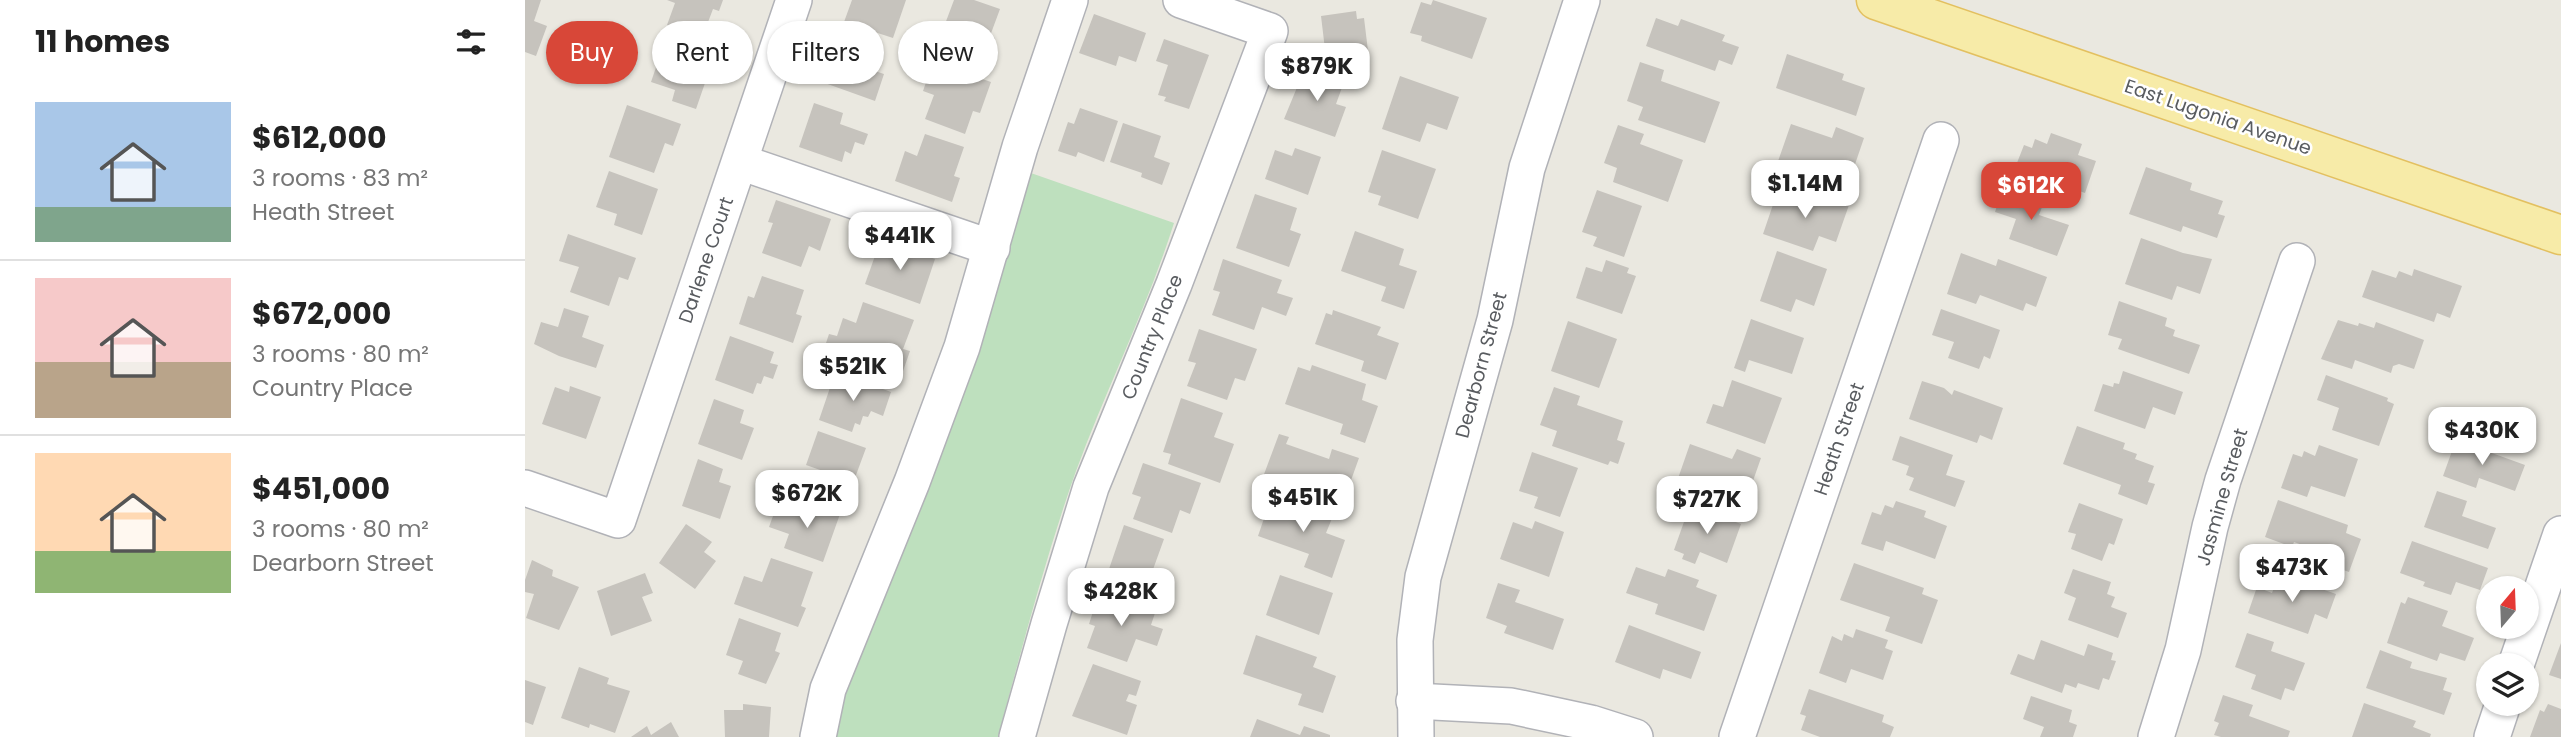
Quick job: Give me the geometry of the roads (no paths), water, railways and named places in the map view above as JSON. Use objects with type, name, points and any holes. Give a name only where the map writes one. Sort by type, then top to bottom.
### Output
[{"type":"main road","name":"East Lugonia Avenue","points":[[1876,0],[2561,235]]},
{"type":"street","name":"Darlene Court","points":[[525,488],[618,520],[794,0]]},
{"type":"street","points":[[818,737],[828,689],[912,482],[961,346],[1020,147],[1070,0]]},
{"type":"street","name":"Country Place","points":[[1017,737],[1091,487],[1174,284],[1270,31],[1181,0]]},
{"type":"street","name":"Dearborn Street","points":[[1416,737],[1415,640],[1423,577],[1495,320],[1527,167],[1582,0]]},
{"type":"street","name":"Heath Street","points":[[1737,737],[1941,140]]},
{"type":"street","points":[[740,162],[992,248]]},
{"type":"street","name":"Jasmine Street","points":[[2156,737],[2183,650],[2223,480],[2297,261]]},
{"type":"street","points":[[2520,653],[2561,534]]},
{"type":"street","points":[[1414,701],[1511,706],[1591,723],[1635,737]]},
{"type":"street","points":[[2492,737],[2499,716]]}]
